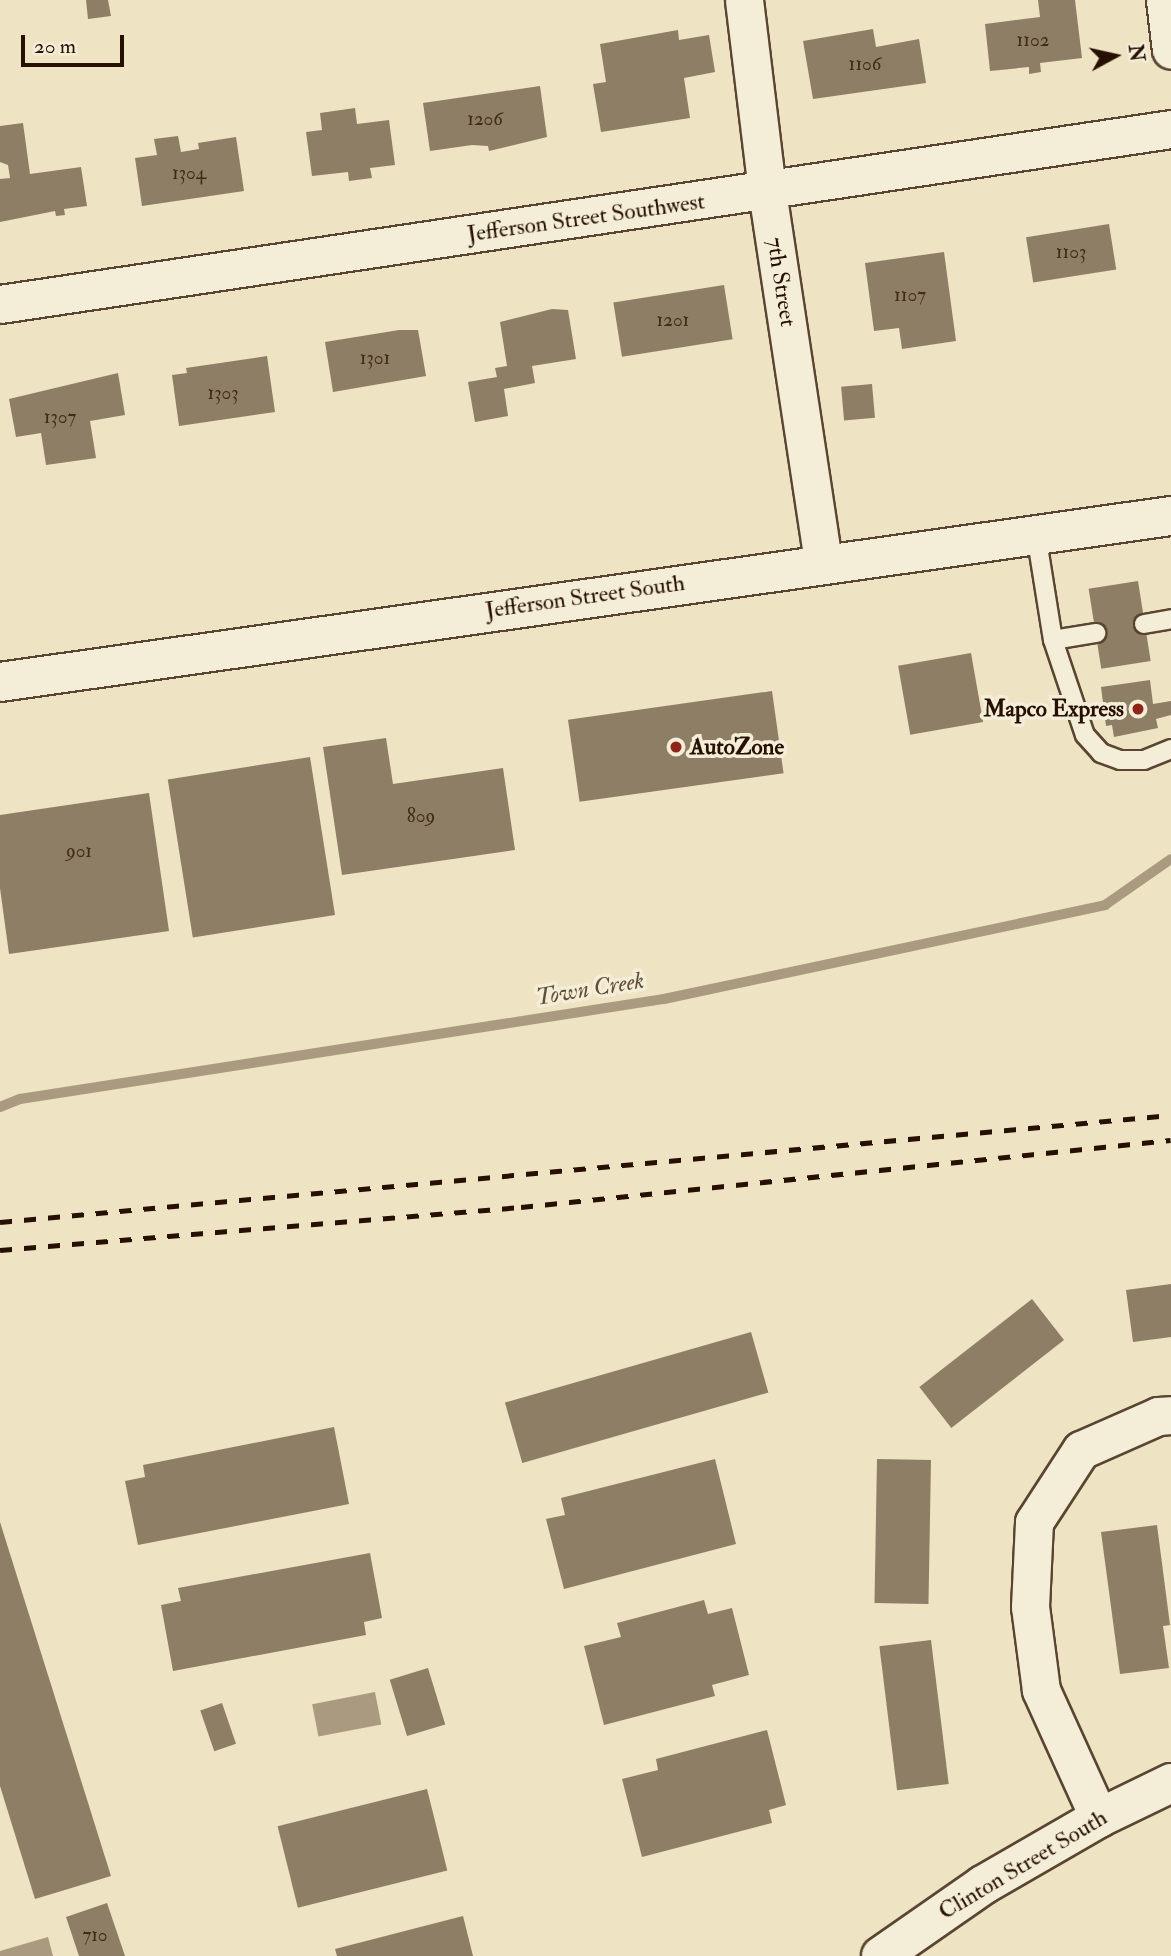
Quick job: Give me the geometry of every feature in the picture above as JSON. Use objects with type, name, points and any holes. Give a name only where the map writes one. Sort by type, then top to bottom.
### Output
[{"type":"main road","name":"Jefferson Street South","points":[[0,682],[823,563],[1171,516]]},
{"type":"main road","name":"Clinton Street South","points":[[881,1956],[982,1885],[1098,1818],[1171,1783]]},
{"type":"street","name":"7th Street","points":[[744,0],[767,191],[823,563]]},
{"type":"street","points":[[1165,0],[1171,50]]},
{"type":"street","name":"Jefferson Street Southwest","points":[[0,304],[1171,129]]},
{"type":"street","points":[[1098,1818],[1041,1690],[1030,1607],[1034,1522],[1081,1450],[1158,1416],[1171,1415]]},
{"type":"lane","points":[[1035,534],[1053,640],[1084,735],[1101,752],[1120,760],[1144,760],[1171,749]]},
{"type":"lane","points":[[1144,624],[1171,619]]},
{"type":"lane","points":[[1053,640],[1096,633]]},
{"type":"shaded area","points":[[375,1692],[381,1724],[318,1737],[312,1704]]},
{"type":"shaded area","points":[[48,1937],[53,1956],[0,1956],[0,1951]]},
{"type":"building","points":[[86,0],[108,0],[111,16],[88,19]]},
{"type":"building","points":[[1038,0],[1075,0],[1082,58],[1040,63],[1041,72],[1029,74],[1029,67],[990,71],[985,24],[1040,17]]},
{"type":"building","points":[[873,29],[876,47],[919,39],[926,83],[813,99],[803,41]]},
{"type":"building","points":[[678,30],[679,40],[709,35],[715,72],[684,78],[690,118],[601,132],[593,84],[606,82],[600,44]]},
{"type":"building","points":[[540,86],[547,137],[489,151],[488,146],[472,145],[430,151],[423,103]]},
{"type":"building","points":[[355,108],[357,124],[389,120],[395,165],[370,168],[372,178],[349,181],[348,172],[312,176],[306,132],[322,130],[320,113]]},
{"type":"building","points":[[23,123],[30,174],[81,167],[87,206],[64,209],[65,215],[56,216],[55,211],[0,222],[0,179],[10,178],[8,165],[0,162],[0,126]]},
{"type":"building","points":[[178,136],[181,152],[199,149],[198,143],[236,137],[244,191],[142,206],[135,158],[157,155],[154,139]]},
{"type":"building","points":[[1109,224],[1116,269],[1033,283],[1026,237]]},
{"type":"building","points":[[944,252],[956,341],[902,349],[899,328],[874,331],[865,263]]},
{"type":"building","points":[[724,285],[733,339],[622,357],[613,303]]},
{"type":"building","points":[[552,309],[568,310],[576,359],[532,366],[535,383],[504,389],[508,416],[475,422],[468,382],[497,377],[495,368],[507,366],[500,322]]},
{"type":"building","points":[[399,330],[418,330],[426,376],[333,392],[325,342]]},
{"type":"building","points":[[267,356],[275,412],[179,426],[172,375],[187,373],[186,368]]},
{"type":"building","points":[[118,373],[125,415],[90,421],[96,458],[46,465],[41,433],[16,437],[9,399]]},
{"type":"building","points":[[872,384],[875,418],[844,421],[841,387]]},
{"type":"building","points":[[1138,581],[1151,661],[1101,669],[1089,589]]},
{"type":"building","points":[[971,653],[983,722],[910,735],[898,666]]},
{"type":"building","name":"Mapco Express","points":[[1150,680],[1153,704],[1171,701],[1171,715],[1156,719],[1158,728],[1114,737],[1112,725],[1106,726],[1101,687]]},
{"type":"building","name":"AutoZone","points":[[772,691],[784,773],[580,802],[568,720]]},
{"type":"building","points":[[386,738],[393,784],[503,768],[515,850],[342,875],[323,747]]},
{"type":"building","points":[[310,757],[335,915],[193,938],[168,780]]},
{"type":"building","points":[[149,793],[169,931],[9,954],[0,888],[0,815]]},
{"type":"building","points":[[1171,1284],[1171,1337],[1133,1342],[1126,1290]]},
{"type":"building","points":[[1032,1299],[1064,1340],[951,1428],[919,1387]]},
{"type":"building","points":[[751,1332],[768,1393],[522,1463],[505,1403]]},
{"type":"building","points":[[334,1427],[349,1504],[138,1545],[125,1481],[145,1477],[143,1465]]},
{"type":"building","points":[[715,1459],[736,1544],[564,1589],[546,1519],[565,1515],[561,1498]]},
{"type":"building","points":[[877,1459],[931,1460],[928,1604],[874,1603]]},
{"type":"building","points":[[0,1522],[111,1876],[35,1899],[0,1786]]},
{"type":"building","points":[[1157,1525],[1170,1625],[1163,1626],[1169,1668],[1120,1674],[1101,1532]]},
{"type":"building","points":[[370,1553],[382,1618],[364,1622],[366,1635],[173,1671],[161,1605],[181,1601],[178,1588]]},
{"type":"building","points":[[704,1600],[708,1614],[732,1608],[749,1675],[712,1685],[715,1696],[604,1725],[584,1646],[621,1637],[617,1623]]},
{"type":"building","points":[[931,1640],[949,1784],[897,1790],[879,1646]]},
{"type":"building","points":[[428,1668],[445,1724],[407,1736],[390,1680]]},
{"type":"building","points":[[222,1703],[236,1744],[214,1751],[200,1710]]},
{"type":"building","points":[[767,1730],[786,1805],[769,1810],[772,1823],[642,1857],[622,1779],[658,1770],[656,1759]]},
{"type":"building","points":[[427,1789],[447,1871],[298,1908],[278,1826]]},
{"type":"building","points":[[107,1903],[125,1956],[79,1956],[66,1917]]},
{"type":"building","points":[[463,1916],[473,1956],[337,1956],[335,1949]]},
{"type":"waterway","name":"Town Creek","points":[[0,1107],[20,1099],[664,999],[1105,905],[1171,859]]},
{"type":"railway","points":[[0,1222],[1171,1115]]},
{"type":"railway","points":[[0,1250],[521,1207],[1171,1140]]},
{"type":"place","name":"Mapco Express","points":[[1138,709]]},
{"type":"place","name":"AutoZone","points":[[676,747]]}]
